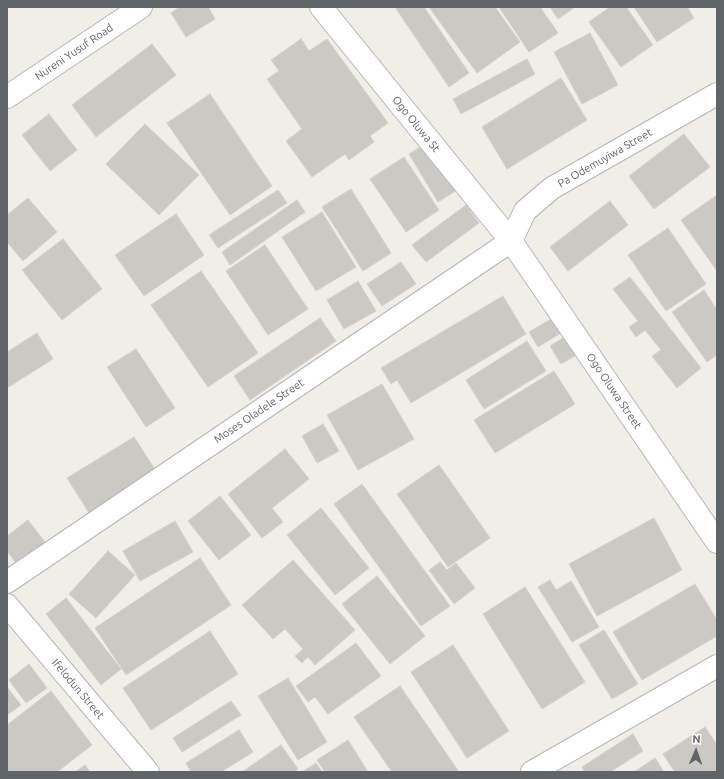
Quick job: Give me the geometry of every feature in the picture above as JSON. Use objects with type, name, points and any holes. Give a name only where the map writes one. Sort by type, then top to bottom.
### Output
[{"type":"street","name":"Nureni Yusuf Road","points":[[7,97],[141,7]]},
{"type":"street","name":"Ogo Oluwa St","points":[[321,7],[511,241]]},
{"type":"street","name":"Pa Odemuyiwa Street","points":[[511,241],[525,211],[552,188],[717,94]]},
{"type":"street","name":"Ogo Oluwa Street","points":[[511,241],[717,542]]},
{"type":"street","name":"Moses Oladele Street","points":[[7,582],[511,241]]},
{"type":"street","name":"Ifelodun Street","points":[[7,605],[148,772]]},
{"type":"street","points":[[532,772],[717,666]]},
{"type":"building","points":[[180,7],[208,7],[215,19],[186,37],[171,13]]},
{"type":"building","points":[[395,7],[424,7],[469,73],[449,87]]},
{"type":"building","points":[[429,7],[495,7],[520,42],[477,73]]},
{"type":"building","points":[[499,7],[540,7],[558,33],[529,52]]},
{"type":"building","points":[[550,7],[575,7],[558,19]]},
{"type":"building","points":[[610,7],[626,7],[653,45],[621,67],[589,22]]},
{"type":"building","points":[[634,7],[687,7],[694,18],[657,42]]},
{"type":"building","points":[[590,33],[618,85],[582,104],[554,52]]},
{"type":"building","points":[[301,39],[309,51],[327,39],[388,123],[370,136],[374,142],[349,160],[345,154],[312,177],[286,141],[302,129],[267,79],[279,71],[271,60]]},
{"type":"building","points":[[152,44],[176,75],[96,137],[72,105]]},
{"type":"building","points":[[527,59],[535,74],[461,114],[453,99]]},
{"type":"building","points":[[561,78],[587,120],[507,169],[482,127]]},
{"type":"building","points":[[210,94],[272,186],[230,215],[167,123]]},
{"type":"building","points":[[49,114],[77,150],[50,171],[22,135]]},
{"type":"building","points":[[145,124],[199,175],[159,215],[106,164]]},
{"type":"building","points":[[684,134],[710,167],[654,209],[629,176]]},
{"type":"building","points":[[428,142],[457,190],[438,202],[409,154]]},
{"type":"building","points":[[404,157],[439,210],[406,232],[370,179]]},
{"type":"building","points":[[351,189],[391,253],[363,271],[322,207]]},
{"type":"building","points":[[278,190],[287,203],[218,248],[209,235]]},
{"type":"building","points":[[717,195],[717,271],[681,220]]},
{"type":"building","points":[[28,198],[57,232],[23,261],[7,242],[7,215]]},
{"type":"building","points":[[297,200],[305,212],[230,265],[222,252]]},
{"type":"building","points":[[610,201],[628,225],[568,271],[550,247]]},
{"type":"building","points":[[466,205],[479,223],[426,262],[412,245]]},
{"type":"building","points":[[322,212],[356,267],[316,291],[282,237]]},
{"type":"building","points":[[176,214],[204,255],[144,296],[115,255]]},
{"type":"building","points":[[668,228],[706,284],[666,311],[628,255]]},
{"type":"building","points":[[63,239],[102,289],[62,320],[22,270]]},
{"type":"building","points":[[265,245],[308,309],[268,335],[226,271]]},
{"type":"building","points":[[401,262],[416,284],[382,306],[367,284]]},
{"type":"building","points":[[201,271],[258,353],[208,387],[151,305]]},
{"type":"building","points":[[630,277],[701,368],[677,388],[652,356],[661,350],[645,330],[636,337],[629,327],[638,321],[613,289]]},
{"type":"building","points":[[358,281],[376,311],[344,329],[327,300]]},
{"type":"building","points":[[704,290],[717,310],[717,355],[707,362],[672,312]]},
{"type":"building","points":[[503,296],[526,334],[411,403],[397,380],[391,384],[381,368]]},
{"type":"building","points":[[320,318],[336,341],[250,400],[234,376]]},
{"type":"building","points":[[553,318],[561,333],[538,347],[529,332]]},
{"type":"building","points":[[37,333],[53,359],[7,388],[7,352]]},
{"type":"building","points":[[566,336],[578,354],[561,364],[550,346]]},
{"type":"building","points":[[527,341],[546,371],[484,409],[466,380]]},
{"type":"building","points":[[136,349],[175,408],[146,427],[107,367]]},
{"type":"building","points":[[554,371],[575,404],[495,453],[474,420]]},
{"type":"building","points":[[382,384],[414,439],[358,470],[327,415]]},
{"type":"building","points":[[323,424],[339,451],[317,463],[302,436]]},
{"type":"building","points":[[134,437],[158,474],[91,516],[67,478]]},
{"type":"building","points":[[285,449],[309,479],[272,508],[283,522],[262,538],[228,494]]},
{"type":"building","points":[[439,465],[490,538],[448,567],[397,494]]},
{"type":"building","points":[[362,484],[450,606],[421,626],[334,504]]},
{"type":"building","points":[[220,496],[251,535],[219,560],[188,521]]},
{"type":"building","points":[[321,508],[369,568],[335,595],[287,535]]},
{"type":"building","points":[[654,518],[682,570],[597,616],[569,564]]},
{"type":"building","points":[[28,520],[45,542],[16,563],[7,551],[7,536]]},
{"type":"building","points":[[175,521],[193,552],[140,581],[123,551]]},
{"type":"building","points":[[108,551],[135,575],[96,618],[69,594]]},
{"type":"building","points":[[200,558],[231,605],[126,675],[95,628]]},
{"type":"building","points":[[293,560],[355,630],[315,665],[308,657],[302,663],[295,656],[303,649],[285,629],[273,639],[242,605]]},
{"type":"building","points":[[440,562],[447,570],[456,563],[475,588],[454,604],[429,570]]},
{"type":"building","points":[[377,576],[425,636],[390,664],[342,604]]},
{"type":"building","points":[[550,580],[556,590],[571,581],[599,627],[572,642],[538,587]]},
{"type":"building","points":[[695,584],[717,620],[717,636],[642,680],[613,632]]},
{"type":"building","points":[[525,587],[585,682],[542,709],[483,614]]},
{"type":"building","points":[[66,598],[121,669],[101,685],[46,614]]},
{"type":"building","points":[[604,630],[638,684],[612,699],[579,645]]},
{"type":"building","points":[[210,631],[238,674],[151,730],[123,688]]},
{"type":"building","points":[[356,643],[381,676],[328,714],[315,697],[308,702],[296,686]]},
{"type":"building","points":[[453,645],[509,731],[467,758],[411,672]]},
{"type":"building","points":[[29,664],[47,688],[26,703],[9,680]]},
{"type":"building","points":[[288,678],[327,742],[298,760],[258,696]]},
{"type":"building","points":[[400,686],[459,772],[392,772],[354,717]]},
{"type":"building","points":[[7,687],[21,705],[7,715]]},
{"type":"building","points":[[51,691],[92,745],[57,772],[7,772],[7,725]]},
{"type":"building","points":[[231,701],[241,715],[182,752],[173,738]]},
{"type":"building","points":[[705,727],[717,745],[717,772],[675,772],[663,754]]},
{"type":"building","points":[[239,730],[253,752],[221,772],[191,772],[186,763]]},
{"type":"building","points":[[633,734],[643,751],[610,772],[585,772],[582,767]]},
{"type":"building","points":[[348,740],[368,772],[325,772],[317,760]]},
{"type":"building","points":[[281,745],[298,769],[293,772],[242,772]]},
{"type":"building","points":[[655,758],[664,772],[634,772]]},
{"type":"building","points":[[316,763],[322,772],[302,772]]},
{"type":"building","points":[[85,765],[90,772],[75,772]]}]
